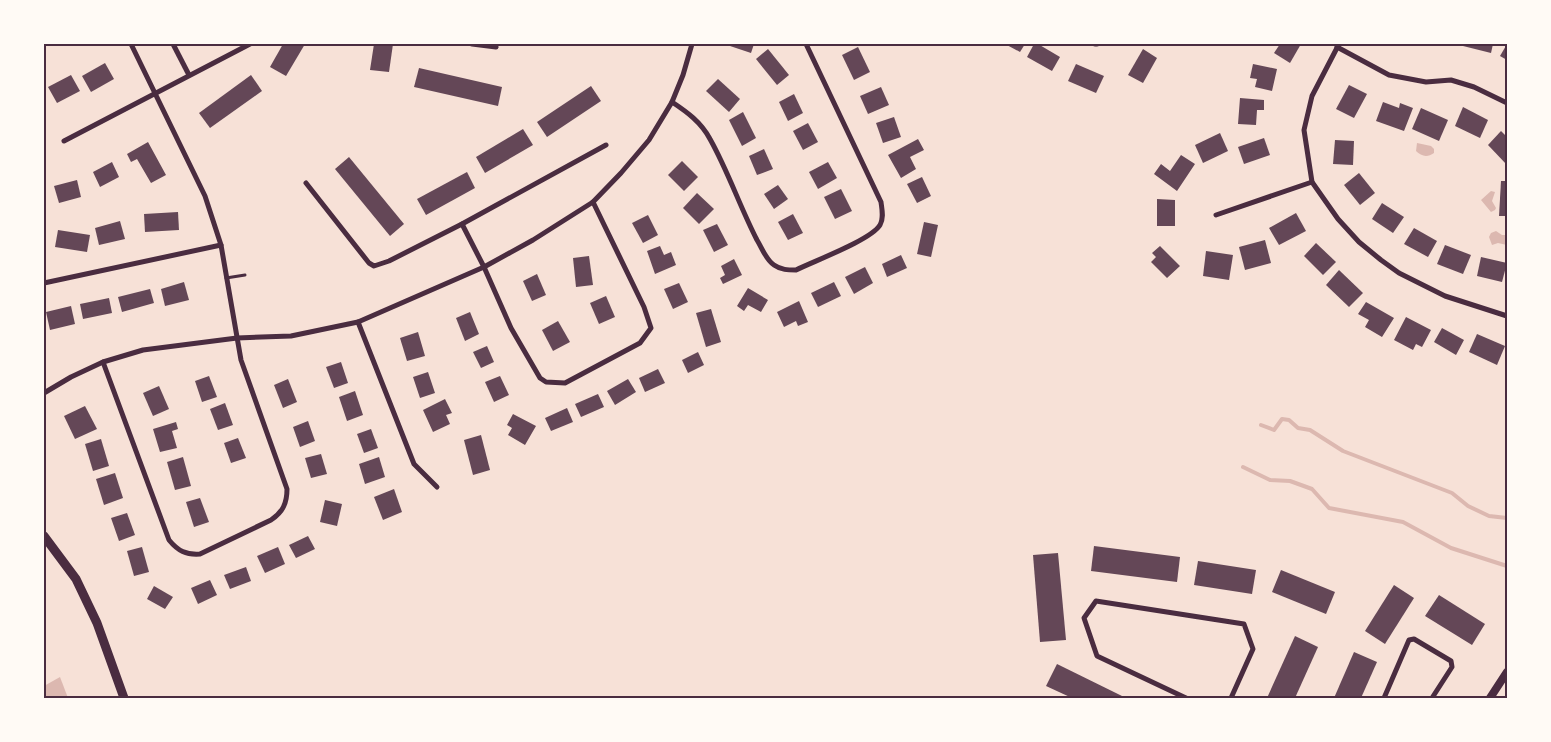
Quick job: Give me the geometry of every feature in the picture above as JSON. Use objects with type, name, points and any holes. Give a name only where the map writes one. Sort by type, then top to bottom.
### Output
[{"type":"main road","points":[[44,536],[76,579],[97,624],[124,698]]},
{"type":"street","points":[[103,362],[169,540],[175,547],[182,552],[200,554],[272,520],[284,507],[287,498],[285,480],[241,360],[221,245],[206,196],[131,44]]},
{"type":"street","points":[[173,44],[189,75]]},
{"type":"street","points":[[64,141],[250,44]]},
{"type":"street","points":[[472,44],[496,47]]},
{"type":"street","points":[[44,393],[71,377],[103,362],[143,350],[237,338],[291,336],[358,322],[484,267],[533,240],[593,202],[649,140],[672,102],[683,75],[692,44]]},
{"type":"street","points":[[672,102],[696,119],[710,138],[749,224],[768,260],[781,269],[796,270],[858,241],[879,227],[882,219],[881,202],[806,44]]},
{"type":"street","points":[[1507,103],[1474,87],[1451,80],[1426,82],[1390,75],[1338,45],[1312,96],[1304,130],[1312,182],[1338,220],[1359,242],[1399,273],[1445,296],[1507,316]]},
{"type":"street","points":[[306,183],[369,264],[374,266],[389,261],[462,224],[606,145]]},
{"type":"street","points":[[1216,215],[1312,182]]},
{"type":"street","points":[[462,224],[484,267],[511,328],[540,378],[546,382],[565,383],[640,343],[651,328],[644,307],[593,202]]},
{"type":"street","points":[[44,283],[221,245]]},
{"type":"street","points":[[358,322],[414,464],[437,487]]},
{"type":"street","points":[[1186,698],[1097,656],[1084,618],[1096,601],[1244,624],[1253,649],[1231,698]]},
{"type":"street","points":[[1384,698],[1409,640],[1414,638],[1451,661],[1452,668],[1432,698]]},
{"type":"street","points":[[1490,698],[1507,672]]},
{"type":"lane","points":[[226,278],[245,275]]},
{"type":"shaded area","points":[[1417,143],[1431,146],[1434,149],[1434,153],[1427,156],[1420,154],[1416,151]]},
{"type":"shaded area","points":[[1491,191],[1495,192],[1492,201],[1496,208],[1491,212],[1481,200]]},
{"type":"shaded area","points":[[1496,231],[1502,235],[1507,235],[1507,245],[1498,243],[1492,245],[1489,237],[1491,233]]},
{"type":"shaded area","points":[[60,677],[68,698],[44,698],[44,686]]},
{"type":"building","points":[[283,44],[305,44],[286,76],[270,67]]},
{"type":"building","points":[[374,44],[393,44],[389,72],[370,70]]},
{"type":"building","points":[[724,44],[754,44],[751,53]]},
{"type":"building","points":[[1005,44],[1025,44],[1020,52]]},
{"type":"building","points":[[1034,44],[1038,44],[1060,57],[1052,71],[1027,57]]},
{"type":"building","points":[[1280,44],[1301,44],[1290,63],[1274,53]]},
{"type":"building","points":[[1464,44],[1493,44],[1491,53],[1463,46]]},
{"type":"building","points":[[1507,44],[1507,60],[1500,56]]},
{"type":"building","points":[[858,47],[870,72],[854,80],[842,55]]},
{"type":"building","points":[[768,49],[789,75],[777,85],[756,59]]},
{"type":"building","points":[[1143,49],[1157,58],[1143,83],[1128,75]]},
{"type":"building","points":[[105,63],[114,79],[91,92],[82,76]]},
{"type":"building","points":[[1076,64],[1104,76],[1096,93],[1068,81]]},
{"type":"building","points":[[1253,64],[1277,69],[1272,91],[1255,87],[1257,79],[1250,78]]},
{"type":"building","points":[[419,68],[502,87],[498,106],[414,87]]},
{"type":"building","points":[[71,75],[80,91],[57,103],[48,87]]},
{"type":"building","points":[[251,75],[262,91],[210,128],[199,113]]},
{"type":"building","points":[[718,79],[740,99],[729,112],[706,91]]},
{"type":"building","points":[[1349,85],[1367,94],[1354,118],[1336,109]]},
{"type":"building","points":[[591,86],[601,101],[547,137],[537,122]]},
{"type":"building","points":[[881,87],[889,105],[868,114],[860,96]]},
{"type":"building","points":[[794,94],[803,113],[788,121],[779,102]]},
{"type":"building","points":[[1240,98],[1264,100],[1264,110],[1257,110],[1256,125],[1238,124]]},
{"type":"building","points":[[1383,102],[1399,108],[1400,103],[1413,108],[1404,131],[1376,121]]},
{"type":"building","points":[[1463,107],[1488,120],[1480,138],[1455,126]]},
{"type":"building","points":[[1421,108],[1448,120],[1439,141],[1412,129]]},
{"type":"building","points":[[743,112],[756,138],[742,146],[729,120]]},
{"type":"building","points":[[894,117],[901,137],[883,143],[876,123]]},
{"type":"building","points":[[808,123],[818,142],[803,150],[793,131]]},
{"type":"building","points":[[523,129],[533,145],[485,173],[476,157]]},
{"type":"building","points":[[1501,131],[1507,137],[1507,165],[1488,145]]},
{"type":"building","points":[[1220,133],[1228,151],[1203,163],[1195,145]]},
{"type":"building","points":[[1264,138],[1270,155],[1244,164],[1238,147]]},
{"type":"building","points":[[918,139],[924,150],[910,157],[916,169],[901,178],[888,155]]},
{"type":"building","points":[[1335,140],[1354,141],[1353,165],[1333,164]]},
{"type":"building","points":[[148,142],[166,175],[151,183],[137,159],[131,162],[127,154]]},
{"type":"building","points":[[764,149],[773,169],[757,175],[749,156]]},
{"type":"building","points":[[1181,155],[1195,164],[1177,191],[1154,174],[1161,164],[1170,171]]},
{"type":"building","points":[[349,157],[404,224],[390,236],[335,169]]},
{"type":"building","points":[[682,161],[698,177],[684,191],[668,175]]},
{"type":"building","points":[[112,162],[119,177],[100,187],[93,172]]},
{"type":"building","points":[[828,162],[837,178],[818,189],[809,172]]},
{"type":"building","points":[[467,172],[475,188],[426,215],[417,199]]},
{"type":"building","points":[[1359,173],[1375,193],[1360,205],[1344,185]]},
{"type":"building","points":[[922,177],[931,196],[917,203],[907,184]]},
{"type":"building","points":[[77,180],[81,197],[59,203],[54,186]]},
{"type":"building","points":[[1501,181],[1507,181],[1507,216],[1499,216]]},
{"type":"building","points":[[778,185],[788,199],[774,209],[764,194]]},
{"type":"building","points":[[841,189],[852,211],[835,219],[824,197]]},
{"type":"building","points":[[697,193],[714,209],[699,224],[683,208]]},
{"type":"building","points":[[1157,199],[1175,200],[1175,226],[1157,226]]},
{"type":"building","points":[[1382,203],[1404,217],[1393,233],[1372,219]]},
{"type":"building","points":[[178,212],[179,230],[145,232],[144,214]]},
{"type":"building","points":[[1296,213],[1306,231],[1279,245],[1269,228]]},
{"type":"building","points":[[793,214],[803,233],[788,240],[778,222]]},
{"type":"building","points":[[648,215],[658,235],[643,243],[632,223]]},
{"type":"building","points":[[120,221],[125,239],[99,245],[95,228]]},
{"type":"building","points":[[924,222],[938,225],[931,257],[917,254]]},
{"type":"building","points":[[717,224],[728,245],[714,252],[703,230]]},
{"type":"building","points":[[1414,228],[1437,241],[1428,257],[1404,244]]},
{"type":"building","points":[[58,230],[90,235],[87,252],[55,247]]},
{"type":"building","points":[[1265,240],[1271,263],[1245,270],[1239,247]]},
{"type":"building","points":[[1316,243],[1336,262],[1323,275],[1304,256]]},
{"type":"building","points":[[1445,245],[1471,255],[1463,274],[1437,264]]},
{"type":"building","points":[[660,246],[664,255],[671,252],[676,265],[655,274],[647,251]]},
{"type":"building","points":[[1160,246],[1180,266],[1167,278],[1151,262],[1156,257],[1152,253]]},
{"type":"building","points":[[1206,251],[1233,255],[1229,280],[1203,276]]},
{"type":"building","points":[[901,255],[907,268],[887,277],[882,264]]},
{"type":"building","points":[[589,256],[593,285],[576,287],[573,258]]},
{"type":"building","points":[[1481,257],[1507,263],[1502,282],[1477,276]]},
{"type":"building","points":[[734,259],[742,275],[723,284],[720,278],[725,275],[721,266]]},
{"type":"building","points":[[865,267],[873,283],[854,294],[845,277]]},
{"type":"building","points":[[1339,270],[1363,293],[1349,307],[1326,285]]},
{"type":"building","points":[[537,274],[546,295],[532,301],[523,281]]},
{"type":"building","points":[[184,282],[189,300],[165,306],[161,289]]},
{"type":"building","points":[[834,282],[841,296],[818,307],[811,293]]},
{"type":"building","points":[[679,283],[688,302],[673,309],[664,289]]},
{"type":"building","points":[[748,288],[768,300],[761,312],[748,305],[744,311],[737,306]]},
{"type":"building","points":[[150,289],[154,303],[122,312],[118,297]]},
{"type":"building","points":[[606,296],[615,317],[599,324],[590,303]]},
{"type":"building","points":[[109,298],[112,313],[83,319],[80,304]]},
{"type":"building","points":[[799,301],[808,322],[798,326],[796,321],[784,327],[777,312]]},
{"type":"building","points":[[1366,302],[1394,318],[1382,337],[1365,327],[1369,320],[1358,314]]},
{"type":"building","points":[[71,306],[75,324],[50,330],[46,312]]},
{"type":"building","points":[[711,309],[721,342],[706,347],[696,313]]},
{"type":"building","points":[[470,312],[479,334],[465,341],[456,318]]},
{"type":"building","points":[[1406,317],[1431,330],[1422,347],[1416,344],[1413,350],[1394,340]]},
{"type":"building","points":[[558,321],[570,342],[553,351],[542,330]]},
{"type":"building","points":[[1442,328],[1464,340],[1456,355],[1434,342]]},
{"type":"building","points":[[418,332],[425,356],[407,361],[400,338]]},
{"type":"building","points":[[1477,334],[1505,346],[1497,365],[1469,352]]},
{"type":"building","points":[[487,346],[494,362],[481,368],[473,352]]},
{"type":"building","points":[[698,352],[704,365],[688,373],[682,360]]},
{"type":"building","points":[[341,362],[348,383],[334,388],[326,367]]},
{"type":"building","points":[[658,369],[665,383],[645,392],[639,378]]},
{"type":"building","points":[[428,372],[435,393],[420,398],[413,377]]},
{"type":"building","points":[[209,376],[217,397],[202,402],[195,381]]},
{"type":"building","points":[[500,376],[509,395],[494,402],[485,382]]},
{"type":"building","points":[[288,379],[297,402],[283,408],[274,385]]},
{"type":"building","points":[[628,379],[636,392],[615,405],[607,391]]},
{"type":"building","points":[[159,386],[169,409],[153,416],[143,393]]},
{"type":"building","points":[[355,391],[363,415],[347,421],[339,397]]},
{"type":"building","points":[[598,394],[604,407],[581,417],[575,404]]},
{"type":"building","points":[[445,399],[452,413],[446,415],[450,424],[433,432],[423,410]]},
{"type":"building","points":[[225,403],[233,425],[218,430],[210,409]]},
{"type":"building","points":[[85,406],[97,429],[75,439],[64,416]]},
{"type":"building","points":[[567,408],[573,422],[551,431],[545,418]]},
{"type":"building","points":[[513,414],[536,426],[525,445],[508,435],[512,428],[507,425]]},
{"type":"building","points":[[308,421],[315,441],[300,447],[293,427]]},
{"type":"building","points":[[176,422],[178,429],[172,431],[177,448],[160,452],[153,429]]},
{"type":"building","points":[[371,429],[378,448],[364,453],[357,434]]},
{"type":"building","points":[[481,435],[490,470],[473,475],[464,440]]},
{"type":"building","points":[[238,438],[246,458],[231,463],[224,443]]},
{"type":"building","points":[[101,439],[109,466],[93,471],[85,444]]},
{"type":"building","points":[[321,454],[327,474],[311,478],[305,458]]},
{"type":"building","points":[[183,457],[191,486],[175,490],[167,462]]},
{"type":"building","points":[[379,457],[385,477],[365,484],[359,464]]},
{"type":"building","points":[[115,473],[123,498],[104,505],[96,479]]},
{"type":"building","points":[[394,489],[402,512],[383,520],[374,497]]},
{"type":"building","points":[[200,498],[209,522],[194,527],[186,502]]},
{"type":"building","points":[[325,500],[342,504],[337,526],[320,522]]},
{"type":"building","points":[[127,513],[135,535],[119,541],[111,518]]},
{"type":"building","points":[[308,536],[315,549],[296,558],[289,545]]},
{"type":"building","points":[[1094,546],[1180,557],[1177,582],[1091,571]]},
{"type":"building","points":[[142,547],[149,572],[134,576],[127,551]]},
{"type":"building","points":[[278,547],[285,564],[265,573],[257,556]]},
{"type":"building","points":[[1058,553],[1066,640],[1040,642],[1033,555]]},
{"type":"building","points":[[1198,561],[1256,570],[1252,594],[1194,585]]},
{"type":"building","points":[[246,567],[251,581],[230,589],[224,575]]},
{"type":"building","points":[[1281,570],[1335,592],[1326,614],[1272,592]]},
{"type":"building","points":[[210,580],[217,595],[198,604],[191,588]]},
{"type":"building","points":[[1394,585],[1414,598],[1385,644],[1365,631]]},
{"type":"building","points":[[154,586],[173,597],[165,609],[147,599]]},
{"type":"building","points":[[1439,595],[1485,624],[1472,645],[1425,616]]},
{"type":"building","points":[[1295,636],[1318,647],[1295,698],[1267,698]]},
{"type":"building","points":[[1354,652],[1377,662],[1361,698],[1334,698]]},
{"type":"building","points":[[1057,664],[1122,696],[1121,698],[1072,698],[1046,686]]},
{"type":"waterway","points":[[1261,425],[1274,430],[1282,419],[1289,420],[1298,428],[1310,430],[1343,451],[1452,493],[1468,506],[1489,516],[1507,518]]},
{"type":"waterway","points":[[1243,467],[1270,480],[1290,481],[1312,489],[1329,508],[1403,522],[1451,548],[1507,566]]}]
